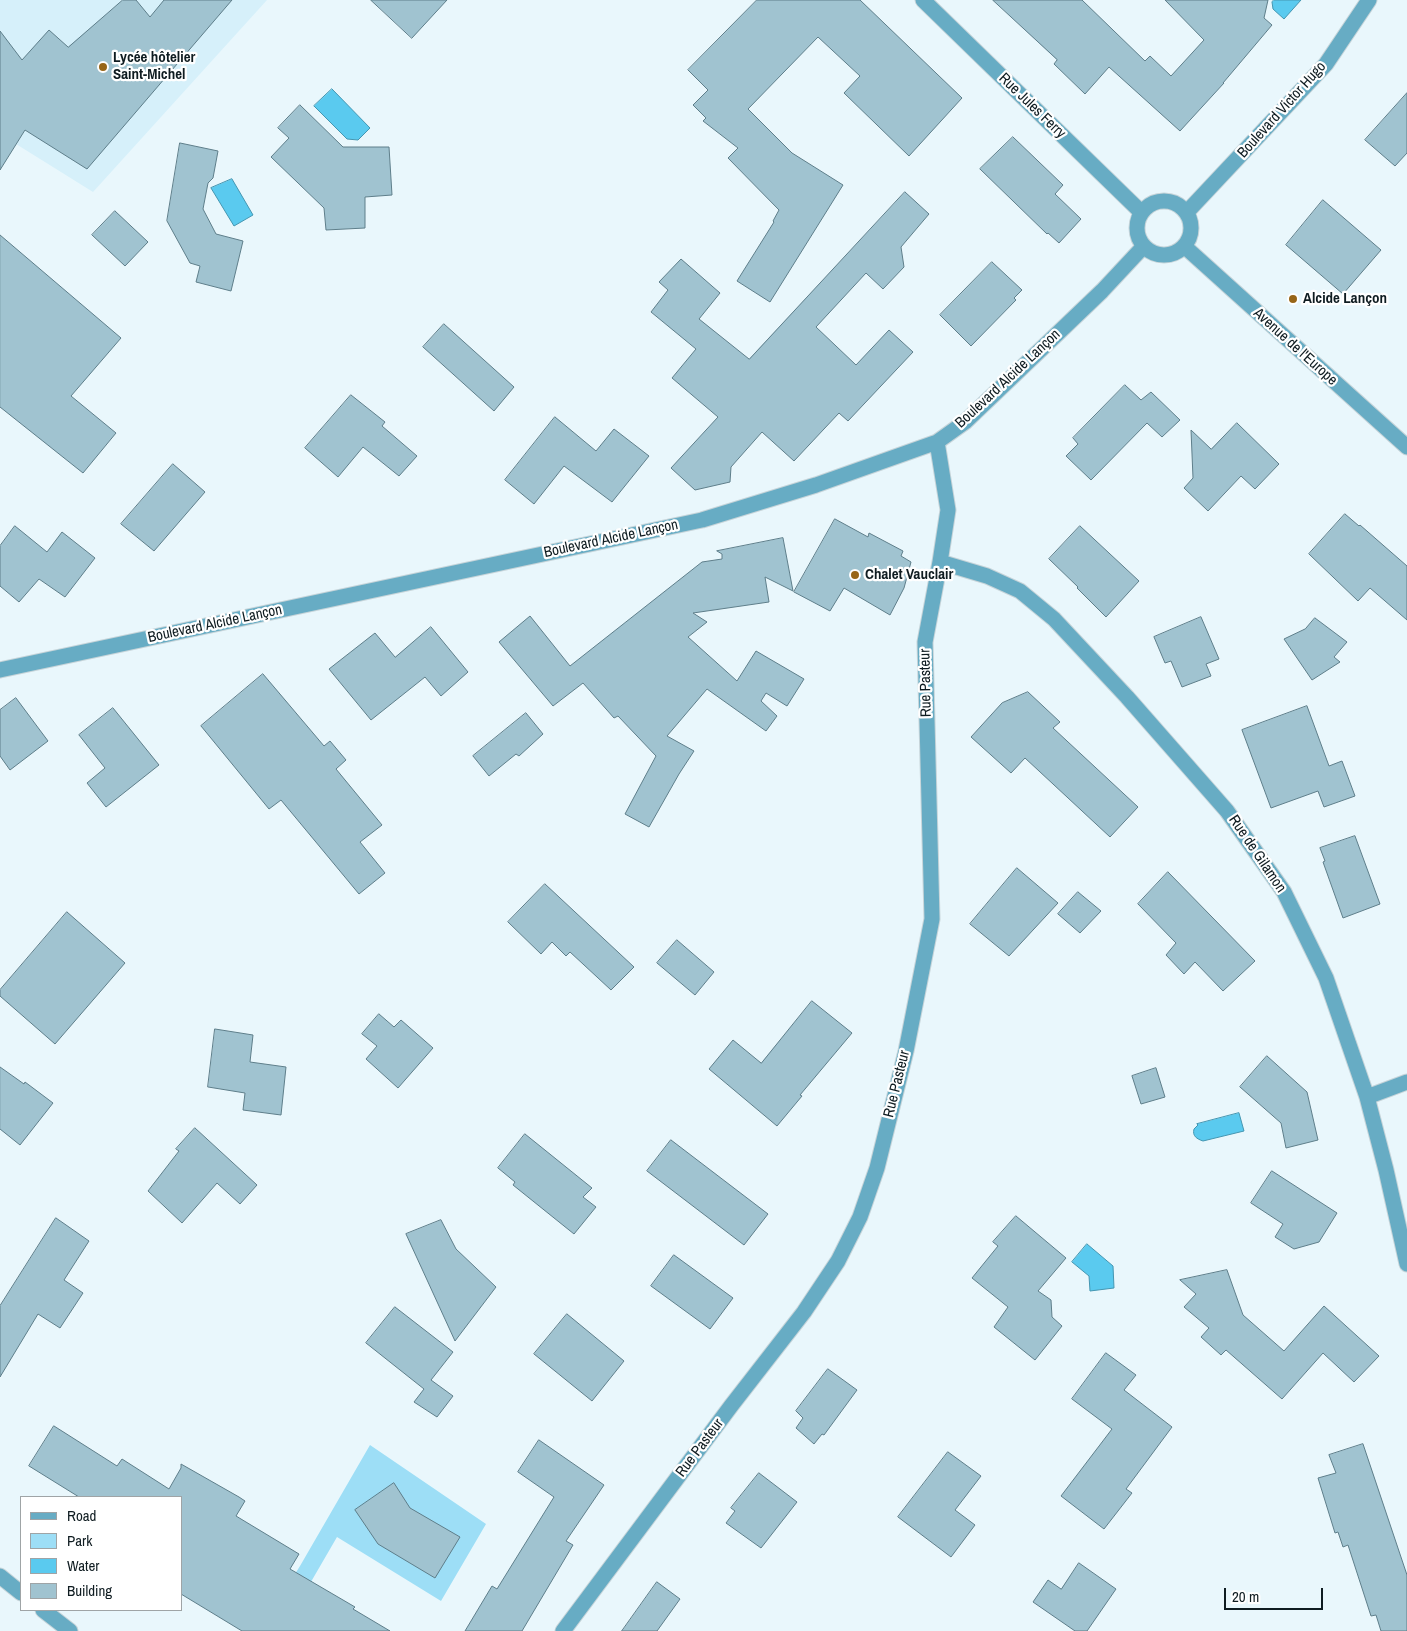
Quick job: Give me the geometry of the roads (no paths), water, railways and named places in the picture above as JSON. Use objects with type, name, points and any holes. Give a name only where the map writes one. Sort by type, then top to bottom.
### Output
[{"type":"street","name":"Rue Jules Ferry","points":[[923,0],[1142,212]]},
{"type":"street","name":"Boulevard Victor Hugo","points":[[1187,212],[1326,64],[1368,0]]},
{"type":"street","points":[[1164,200],[1181,206],[1187,212],[1191,220],[1192,230],[1184,246],[1178,252],[1160,255],[1151,252],[1144,246],[1136,230],[1137,220],[1147,206],[1155,201],[1164,200]]},
{"type":"street","name":"Boulevard Alcide Lançon","points":[[0,670],[702,520],[816,485],[937,442],[964,422],[1102,291],[1144,246]]},
{"type":"street","name":"Avenue de l'Europe","points":[[1184,246],[1407,447]]},
{"type":"street","name":"Rue Pasteur","points":[[563,1631],[731,1406],[804,1312],[838,1261],[860,1217],[877,1168],[906,1051],[932,920],[925,642],[948,510],[937,442]]},
{"type":"street","name":"Rue de Gilamon","points":[[940,562],[987,576],[1020,591],[1054,619],[1128,696],[1227,811],[1284,892],[1326,978],[1367,1097],[1407,1264]]},
{"type":"street","points":[[1367,1097],[1407,1082]]},
{"type":"street","points":[[0,1576],[20,1592]]},
{"type":"street","points":[[44,1611],[70,1631]]},
{"type":"water","points":[[1274,0],[1301,0],[1284,19],[1273,9],[1272,2]]},
{"type":"water","points":[[332,89],[370,128],[358,140],[347,139],[314,106]]},
{"type":"water","points":[[232,179],[253,215],[234,226],[211,188]]},
{"type":"water","points":[[1239,1113],[1244,1131],[1203,1141],[1194,1135],[1194,1129],[1197,1124]]},
{"type":"water","points":[[1087,1244],[1113,1266],[1114,1288],[1090,1291],[1089,1276],[1072,1262]]},
{"type":"place","name":"Lycée hôtelier Saint-Michel","points":[[103,67]]},
{"type":"place","name":"Alcide Lançon","points":[[1293,299]]},
{"type":"place","name":"Chalet Vauclair","points":[[855,575]]}]
